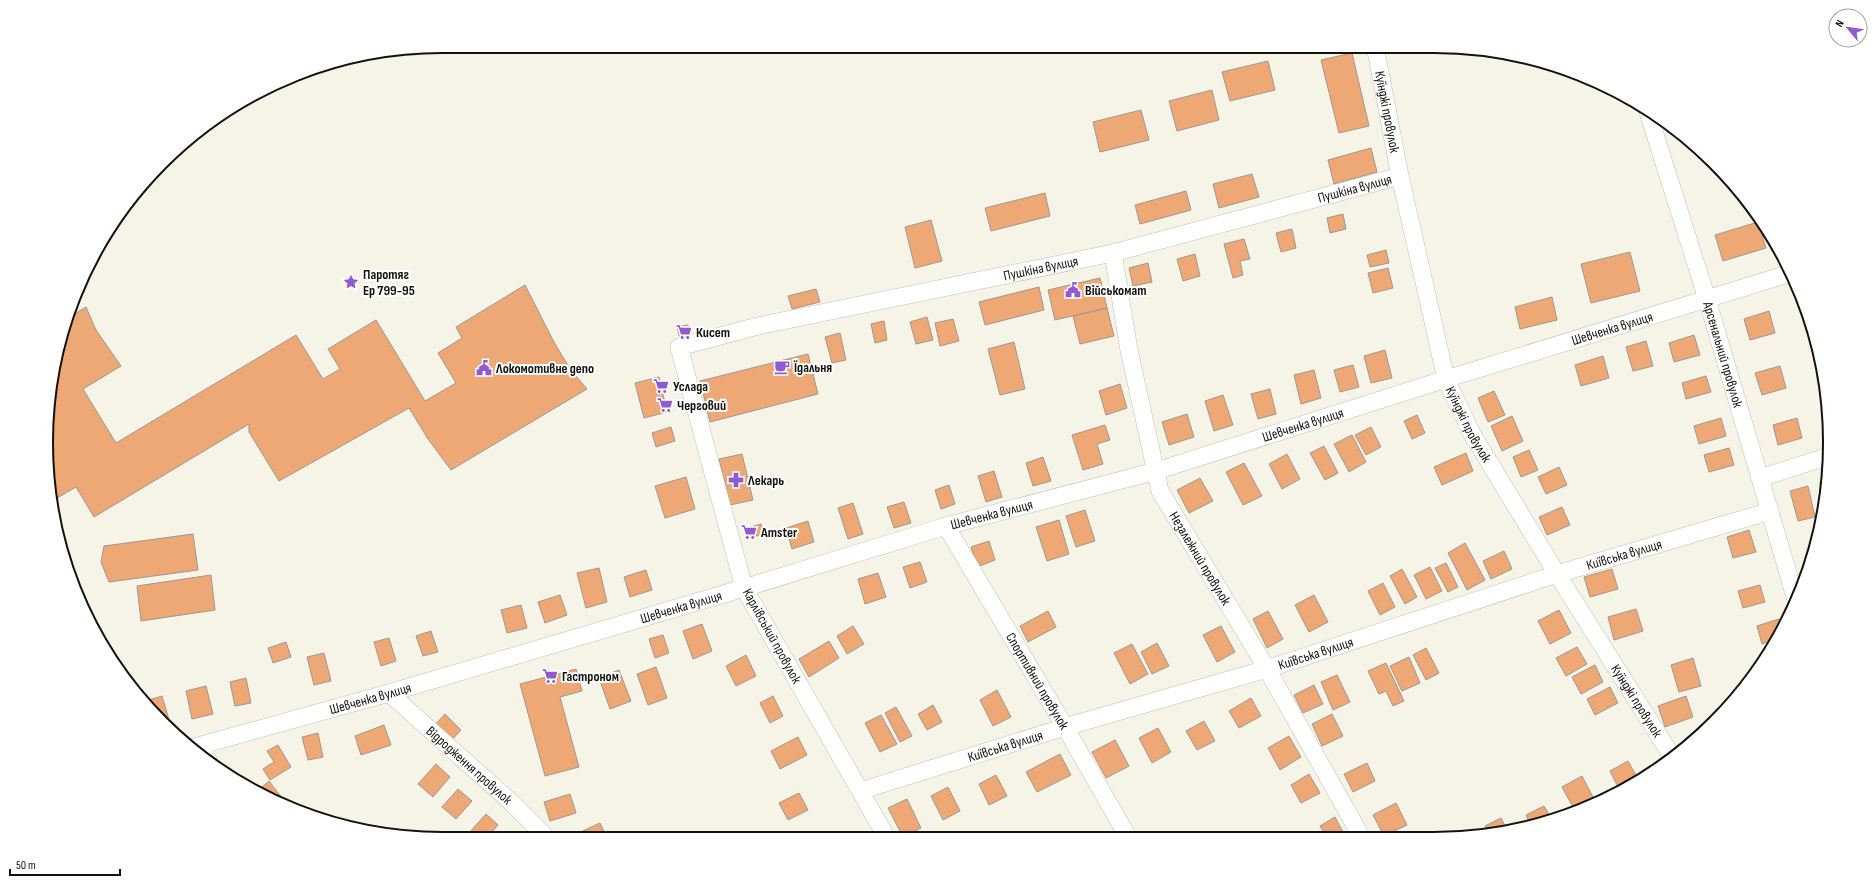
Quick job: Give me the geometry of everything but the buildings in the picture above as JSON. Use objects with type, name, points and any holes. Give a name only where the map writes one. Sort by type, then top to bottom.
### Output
[{"type":"street","name":"Куїнджі провулок","points":[[1376,53],[1400,176],[1446,379],[1472,434],[1557,574],[1670,753]]},
{"type":"street","name":"Арсенальний провулок","points":[[1650,119],[1707,299],[1793,591]]},
{"type":"street","name":"Пушкіна вулиця","points":[[679,347],[758,326],[1113,253],[1400,176]]},
{"type":"street","name":"Незалежний провулок","points":[[1113,253],[1129,350],[1160,491],[1267,669],[1359,832]]},
{"type":"street","name":"Шевченка вулиця","points":[[198,746],[389,693],[744,588],[946,526],[1156,471],[1446,379],[1785,275]]},
{"type":"street","name":"Карлівський провулок","points":[[679,347],[744,588],[884,832]]},
{"type":"street","points":[[1760,478],[1822,458]]},
{"type":"street","name":"Київська вулиця","points":[[860,791],[1066,727],[1267,669],[1557,574],[1770,511]]},
{"type":"street","name":"Спортивний провулок","points":[[946,526],[1066,727],[1125,832]]},
{"type":"street","name":"Відродження провулок","points":[[389,693],[512,804],[541,832]]},
{"type":"place","name":"Паротяг Ер 799-95","points":[[351,282]]},
{"type":"place","name":"Військомат","points":[[1073,290]]},
{"type":"place","name":"Кисет","points":[[684,332]]},
{"type":"place","name":"Їдальня","points":[[782,367]]},
{"type":"place","name":"Локомотивне депо","points":[[484,368]]},
{"type":"place","name":"Услада","points":[[661,386]]},
{"type":"place","name":"Черговий","points":[[665,405]]},
{"type":"place","name":"Лекарь","points":[[736,480]]},
{"type":"place","name":"Amster","points":[[749,532]]},
{"type":"place","name":"Гастроном","points":[[550,676]]}]
